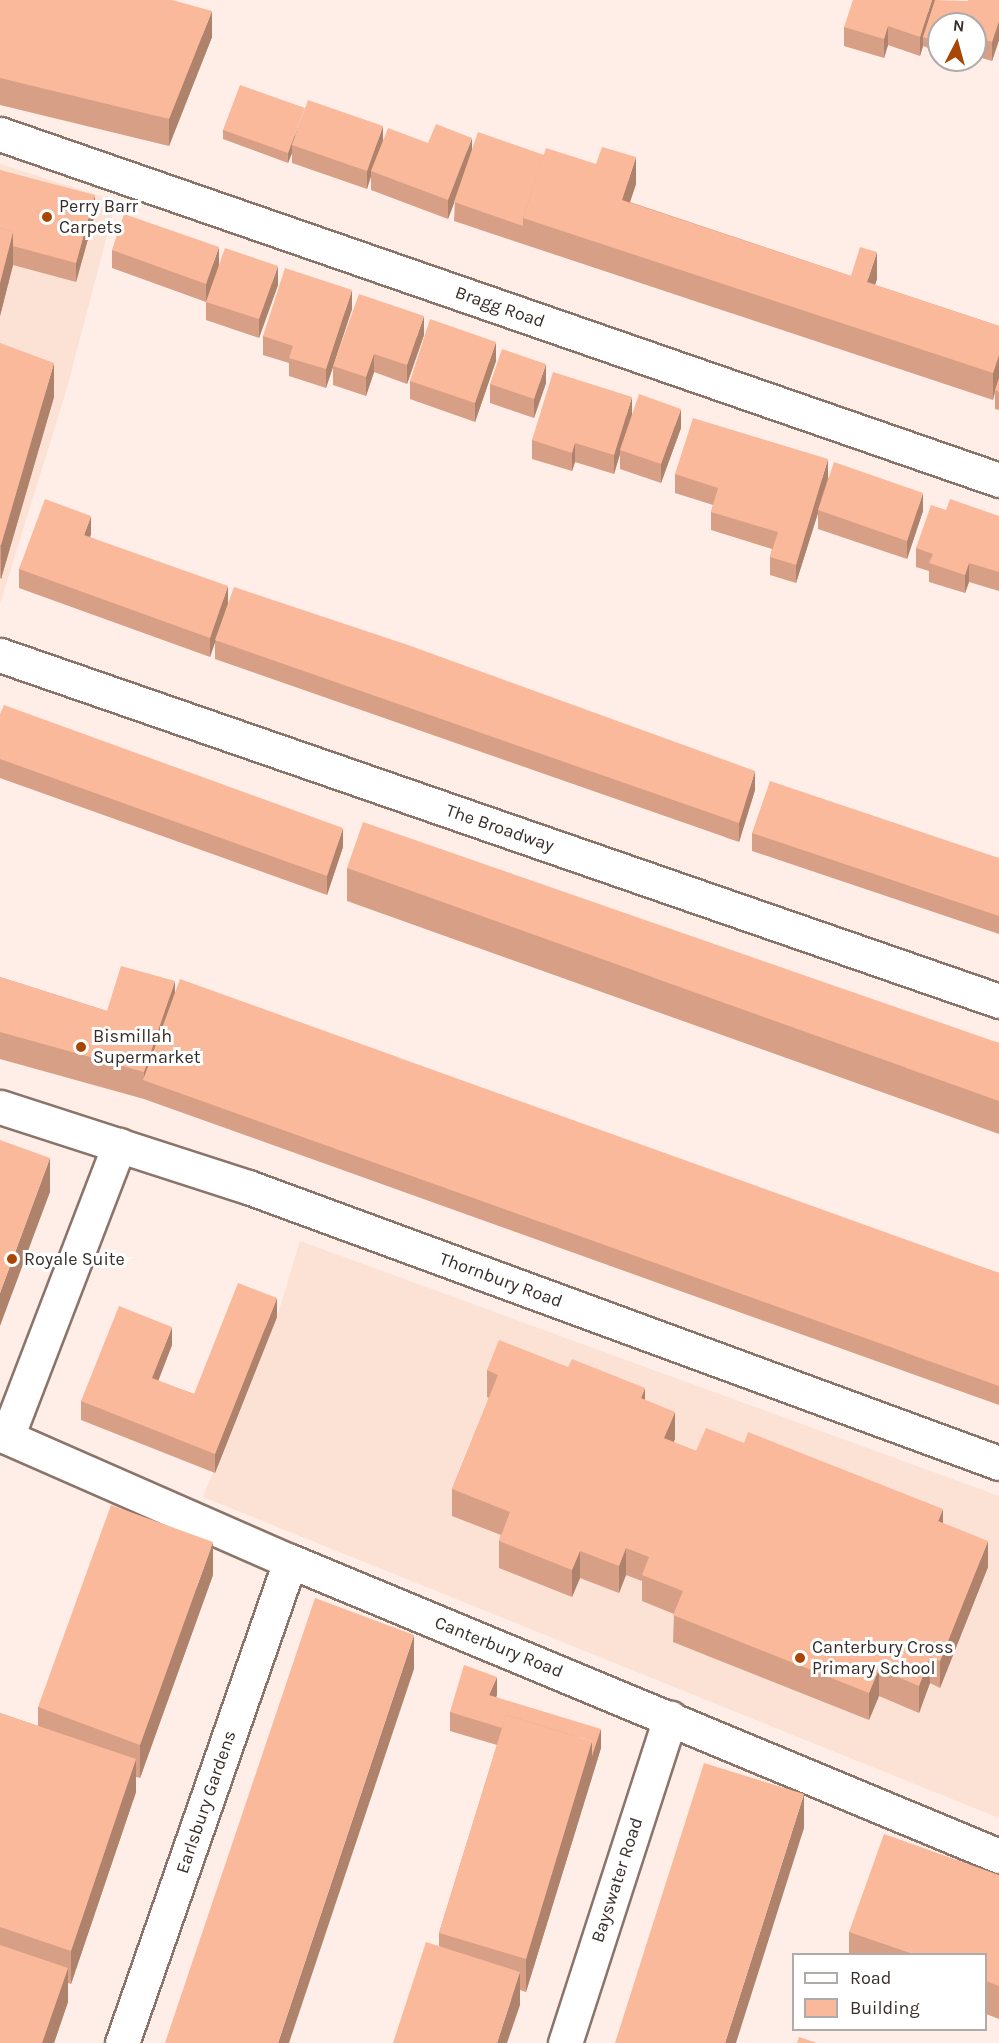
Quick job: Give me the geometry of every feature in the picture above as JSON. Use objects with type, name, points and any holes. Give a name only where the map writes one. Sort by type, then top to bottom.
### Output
[{"type":"street","name":"Bragg Road","points":[[0,134],[999,480]]},
{"type":"street","name":"The Broadway","points":[[0,655],[999,1001]]},
{"type":"street","name":"Thornbury Road","points":[[0,1107],[259,1191],[999,1463]]},
{"type":"street","points":[[4,1435],[118,1145]]},
{"type":"street","name":"Canterbury Road","points":[[4,1435],[290,1561],[999,1856]]},
{"type":"street","name":"Earlsbury Gardens","points":[[122,2043],[290,1561]]},
{"type":"street","name":"Bayswater Road","points":[[565,2043],[670,1718]]},
{"type":"shaded area","points":[[0,164],[116,201],[67,388],[0,604]]},
{"type":"shaded area","name":"Canterbury Cross Primary School","points":[[300,1241],[999,1496],[999,1818],[203,1497],[277,1317]]},
{"type":"building","points":[[0,0],[172,0],[212,11],[169,119],[0,78]]},
{"type":"building","points":[[853,0],[932,0],[920,37],[888,26],[884,39],[844,27]]},
{"type":"building","points":[[935,0],[968,1],[964,12],[931,12]]},
{"type":"building","points":[[968,0],[999,0],[999,21],[992,42],[987,41],[987,12],[964,12]]},
{"type":"building","points":[[927,25],[927,38],[923,37]]},
{"type":"building","points":[[240,85],[305,108],[288,153],[223,130]]},
{"type":"building","points":[[308,100],[383,126],[367,171],[292,145]]},
{"type":"building","points":[[436,124],[472,138],[448,200],[371,171],[388,128],[428,143]]},
{"type":"building","points":[[478,132],[544,155],[523,218],[523,226],[454,202]]},
{"type":"building","points":[[602,147],[636,157],[622,200],[851,276],[860,247],[877,252],[867,282],[999,326],[999,355],[993,373],[523,218],[546,148],[596,164]]},
{"type":"building","points":[[0,170],[95,195],[76,263],[13,246],[13,232],[0,228]]},
{"type":"building","points":[[124,214],[219,247],[206,284],[112,250]]},
{"type":"building","points":[[0,228],[13,232],[0,283]]},
{"type":"building","points":[[225,248],[278,266],[259,319],[206,302]]},
{"type":"building","points":[[285,268],[352,290],[326,369],[289,358],[293,346],[263,336]]},
{"type":"building","points":[[359,294],[424,316],[407,365],[374,354],[366,377],[333,366]]},
{"type":"building","points":[[430,319],[496,342],[475,403],[410,381]]},
{"type":"building","points":[[0,343],[54,363],[1,545],[0,545]]},
{"type":"building","points":[[502,349],[546,364],[534,399],[490,384]]},
{"type":"building","points":[[553,372],[632,397],[614,455],[575,443],[572,453],[532,440]]},
{"type":"building","points":[[999,378],[999,392],[995,390]]},
{"type":"building","points":[[639,394],[681,409],[661,464],[620,450]]},
{"type":"building","points":[[693,418],[828,459],[796,565],[770,557],[778,532],[711,512],[718,488],[675,474]]},
{"type":"building","points":[[834,462],[923,493],[907,541],[818,510]]},
{"type":"building","points":[[45,499],[91,516],[84,535],[228,586],[210,638],[19,569]]},
{"type":"building","points":[[950,499],[999,516],[999,572],[969,563],[965,575],[929,563],[933,554],[916,548],[931,505],[946,510]]},
{"type":"building","points":[[234,587],[408,645],[755,771],[739,823],[215,640]]},
{"type":"building","points":[[4,705],[343,828],[327,876],[0,759],[0,714]]},
{"type":"building","points":[[770,781],[999,858],[999,916],[752,833]]},
{"type":"building","points":[[363,822],[999,1043],[999,1101],[347,868]]},
{"type":"building","points":[[121,966],[175,981],[144,1072],[0,1032],[0,977],[107,1011]]},
{"type":"building","points":[[180,979],[999,1273],[999,1386],[143,1080]]},
{"type":"building","name":"Royale Suite","points":[[0,1140],[50,1158],[0,1293]]},
{"type":"building","points":[[238,1283],[277,1298],[215,1454],[81,1401],[119,1306],[172,1327],[152,1378],[194,1394]]},
{"type":"building","points":[[499,1340],[568,1367],[572,1359],[645,1388],[641,1398],[675,1412],[664,1438],[696,1451],[706,1428],[744,1443],[748,1432],[943,1509],[938,1521],[988,1541],[940,1661],[930,1657],[919,1686],[879,1669],[869,1693],[673,1615],[683,1591],[642,1575],[649,1557],[626,1548],[619,1566],[580,1551],[572,1570],[499,1541],[510,1512],[452,1489],[498,1375],[487,1370]]},
{"type":"building","points":[[111,1505],[213,1542],[140,1745],[38,1707]]},
{"type":"building","points":[[315,1598],[414,1635],[278,2043],[165,2043]]},
{"type":"building","points":[[464,1665],[497,1677],[489,1695],[601,1729],[592,1756],[592,1741],[506,1715],[502,1728],[450,1712]]},
{"type":"building","points":[[0,1713],[136,1759],[71,1951],[0,1927]]},
{"type":"building","points":[[506,1715],[592,1741],[526,1959],[439,1933]]},
{"type":"building","points":[[704,1763],[804,1794],[725,2043],[615,2043]]},
{"type":"building","points":[[884,1834],[999,1875],[999,1986],[987,1981],[987,1953],[910,1953],[849,1932]]},
{"type":"building","points":[[426,1942],[520,1972],[497,2043],[393,2043]]},
{"type":"building","points":[[0,1945],[68,1968],[42,2043],[0,2043]]},
{"type":"building","points":[[799,2037],[817,2043],[797,2043]]},
{"type":"place","name":"Perry Barr Carpets","points":[[47,217]]},
{"type":"place","name":"Bismillah Supermarket","points":[[81,1047]]},
{"type":"place","name":"Royale Suite","points":[[12,1259]]},
{"type":"place","name":"Canterbury Cross Primary School","points":[[800,1658]]}]
